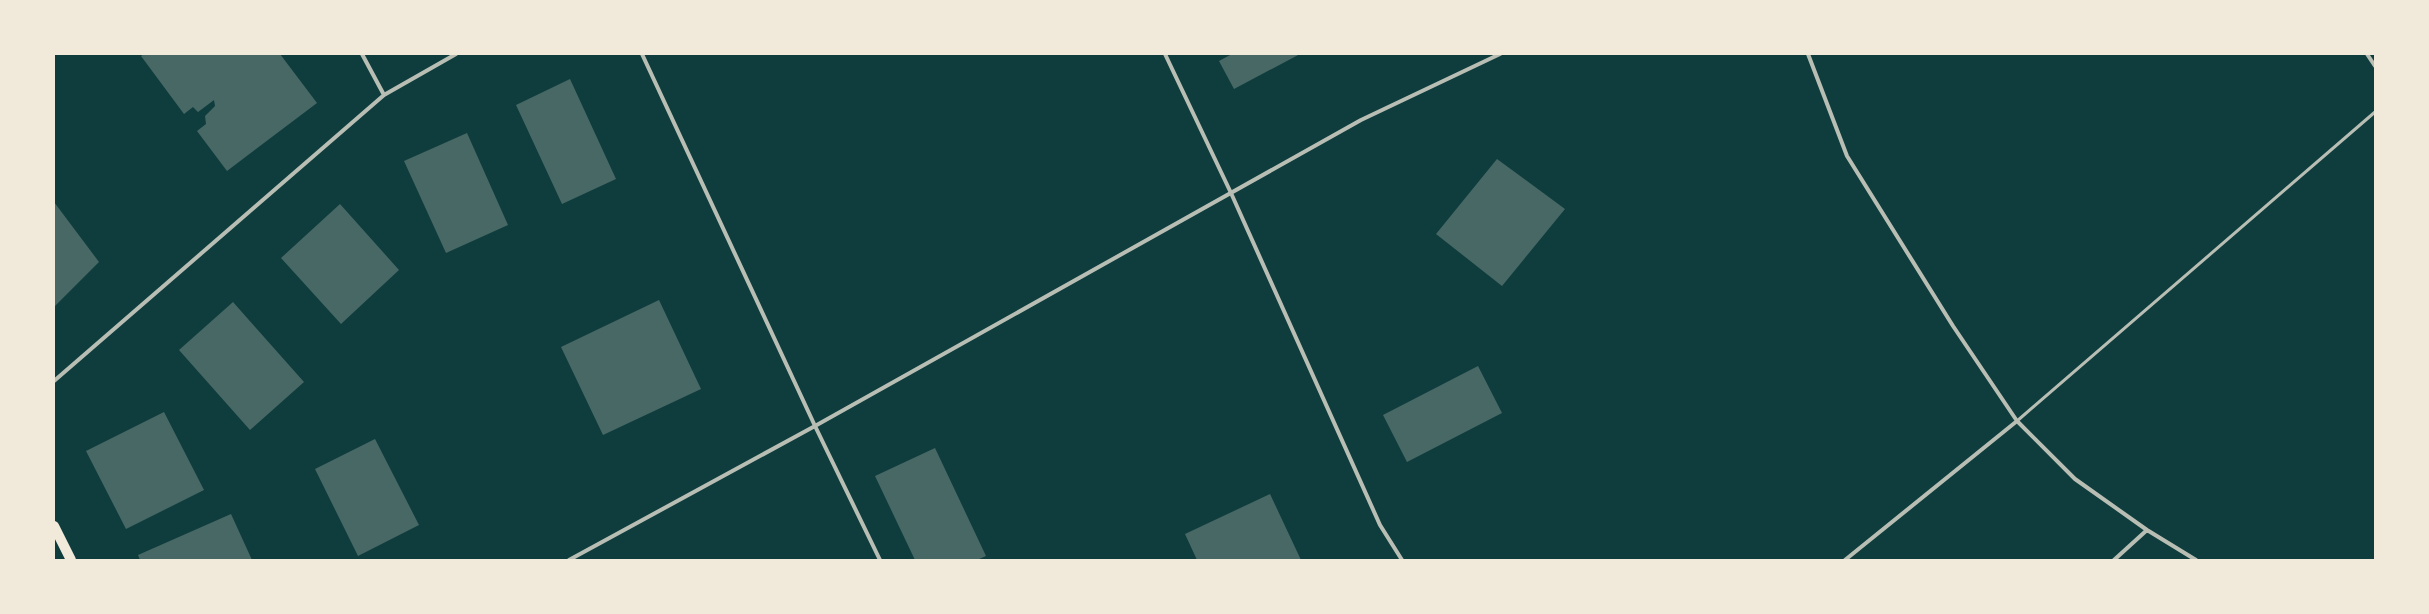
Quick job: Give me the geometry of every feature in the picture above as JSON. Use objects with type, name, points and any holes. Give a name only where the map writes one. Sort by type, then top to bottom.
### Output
[{"type":"main road","points":[[54,526],[71,560]]},
{"type":"street","points":[[362,54],[384,95]]},
{"type":"street","points":[[54,381],[384,95],[456,54]]},
{"type":"street","points":[[642,54],[815,426],[880,560]]},
{"type":"street","points":[[1165,54],[1231,193],[1380,525],[1402,560]]},
{"type":"street","points":[[569,560],[815,426],[1361,120],[1500,54]]},
{"type":"street","points":[[1808,54],[1847,156],[1953,326],[2017,420],[2075,479],[2147,530],[2196,560]]},
{"type":"street","points":[[2367,54],[2375,66]]},
{"type":"street","points":[[1845,560],[2017,420]]},
{"type":"street","points":[[2114,560],[2147,530]]},
{"type":"lane","points":[[2017,420],[2375,112]]},
{"type":"building","points":[[144,54],[280,54],[317,103],[227,171],[197,131],[206,124],[205,116],[215,106],[214,100],[198,112],[193,107],[184,114],[141,56]]},
{"type":"building","points":[[1232,54],[1300,54],[1234,89],[1219,61]]},
{"type":"building","points":[[570,79],[616,179],[562,204],[516,105]]},
{"type":"building","points":[[467,133],[508,225],[446,253],[404,161]]},
{"type":"building","points":[[1497,159],[1565,209],[1502,286],[1436,234]]},
{"type":"building","points":[[54,202],[99,262],[54,307]]},
{"type":"building","points":[[340,204],[399,270],[341,324],[281,258]]},
{"type":"building","points":[[659,300],[701,389],[603,435],[561,347]]},
{"type":"building","points":[[233,302],[304,382],[250,430],[179,350]]},
{"type":"building","points":[[1478,366],[1502,413],[1407,462],[1383,415]]},
{"type":"building","points":[[164,412],[204,490],[126,529],[86,451]]},
{"type":"building","points":[[375,439],[419,525],[358,556],[315,469]]},
{"type":"building","points":[[935,448],[986,556],[977,560],[915,560],[875,476]]},
{"type":"building","points":[[1270,494],[1301,560],[1197,560],[1185,534]]},
{"type":"building","points":[[231,514],[252,560],[140,560],[138,555]]}]
